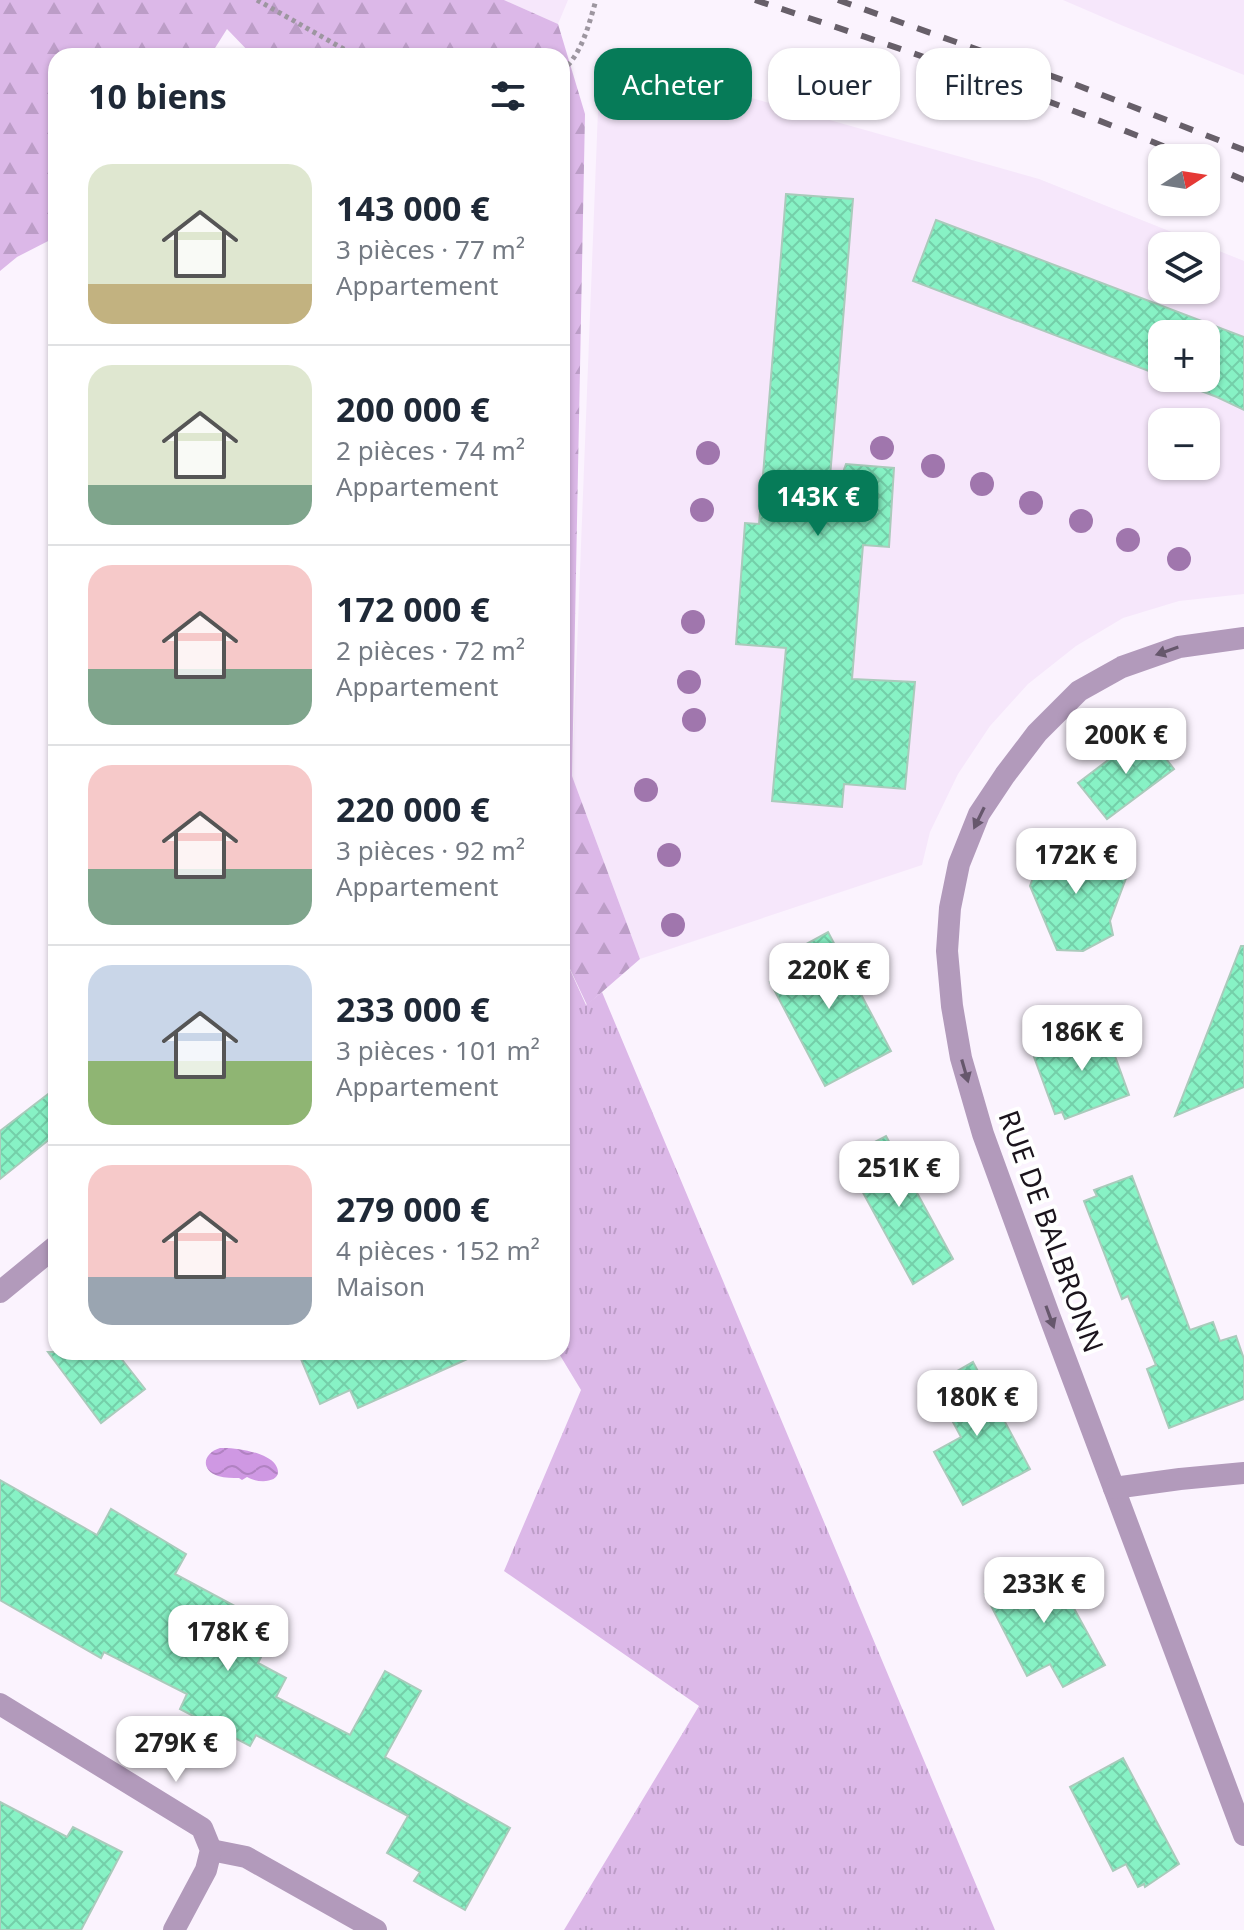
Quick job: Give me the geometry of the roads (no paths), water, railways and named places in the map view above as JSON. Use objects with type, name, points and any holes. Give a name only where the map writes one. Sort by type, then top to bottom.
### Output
[{"type":"street","name":"RUE DE BALBRONN","points":[[1244,638],[1179,647],[1122,667],[1079,691],[1037,733],[979,814],[959,864],[950,908],[947,951],[961,1058],[983,1134],[1244,1835]]},
{"type":"street","points":[[0,1292],[48,1253]]},
{"type":"street","points":[[1114,1488],[1244,1473]]},
{"type":"street","points":[[0,1704],[202,1828],[211,1850],[206,1870],[174,1930]]},
{"type":"street","points":[[211,1850],[246,1857],[376,1930]]},
{"type":"water","points":[[241,1449],[265,1456],[275,1464],[278,1475],[265,1481],[218,1476],[208,1470],[206,1462],[214,1450]]},
{"type":"railway","points":[[755,0],[1030,95],[1158,144]]},
{"type":"railway","points":[[838,0],[1074,84],[1244,150]]},
{"type":"railway","points":[[1220,170],[1244,180]]}]
